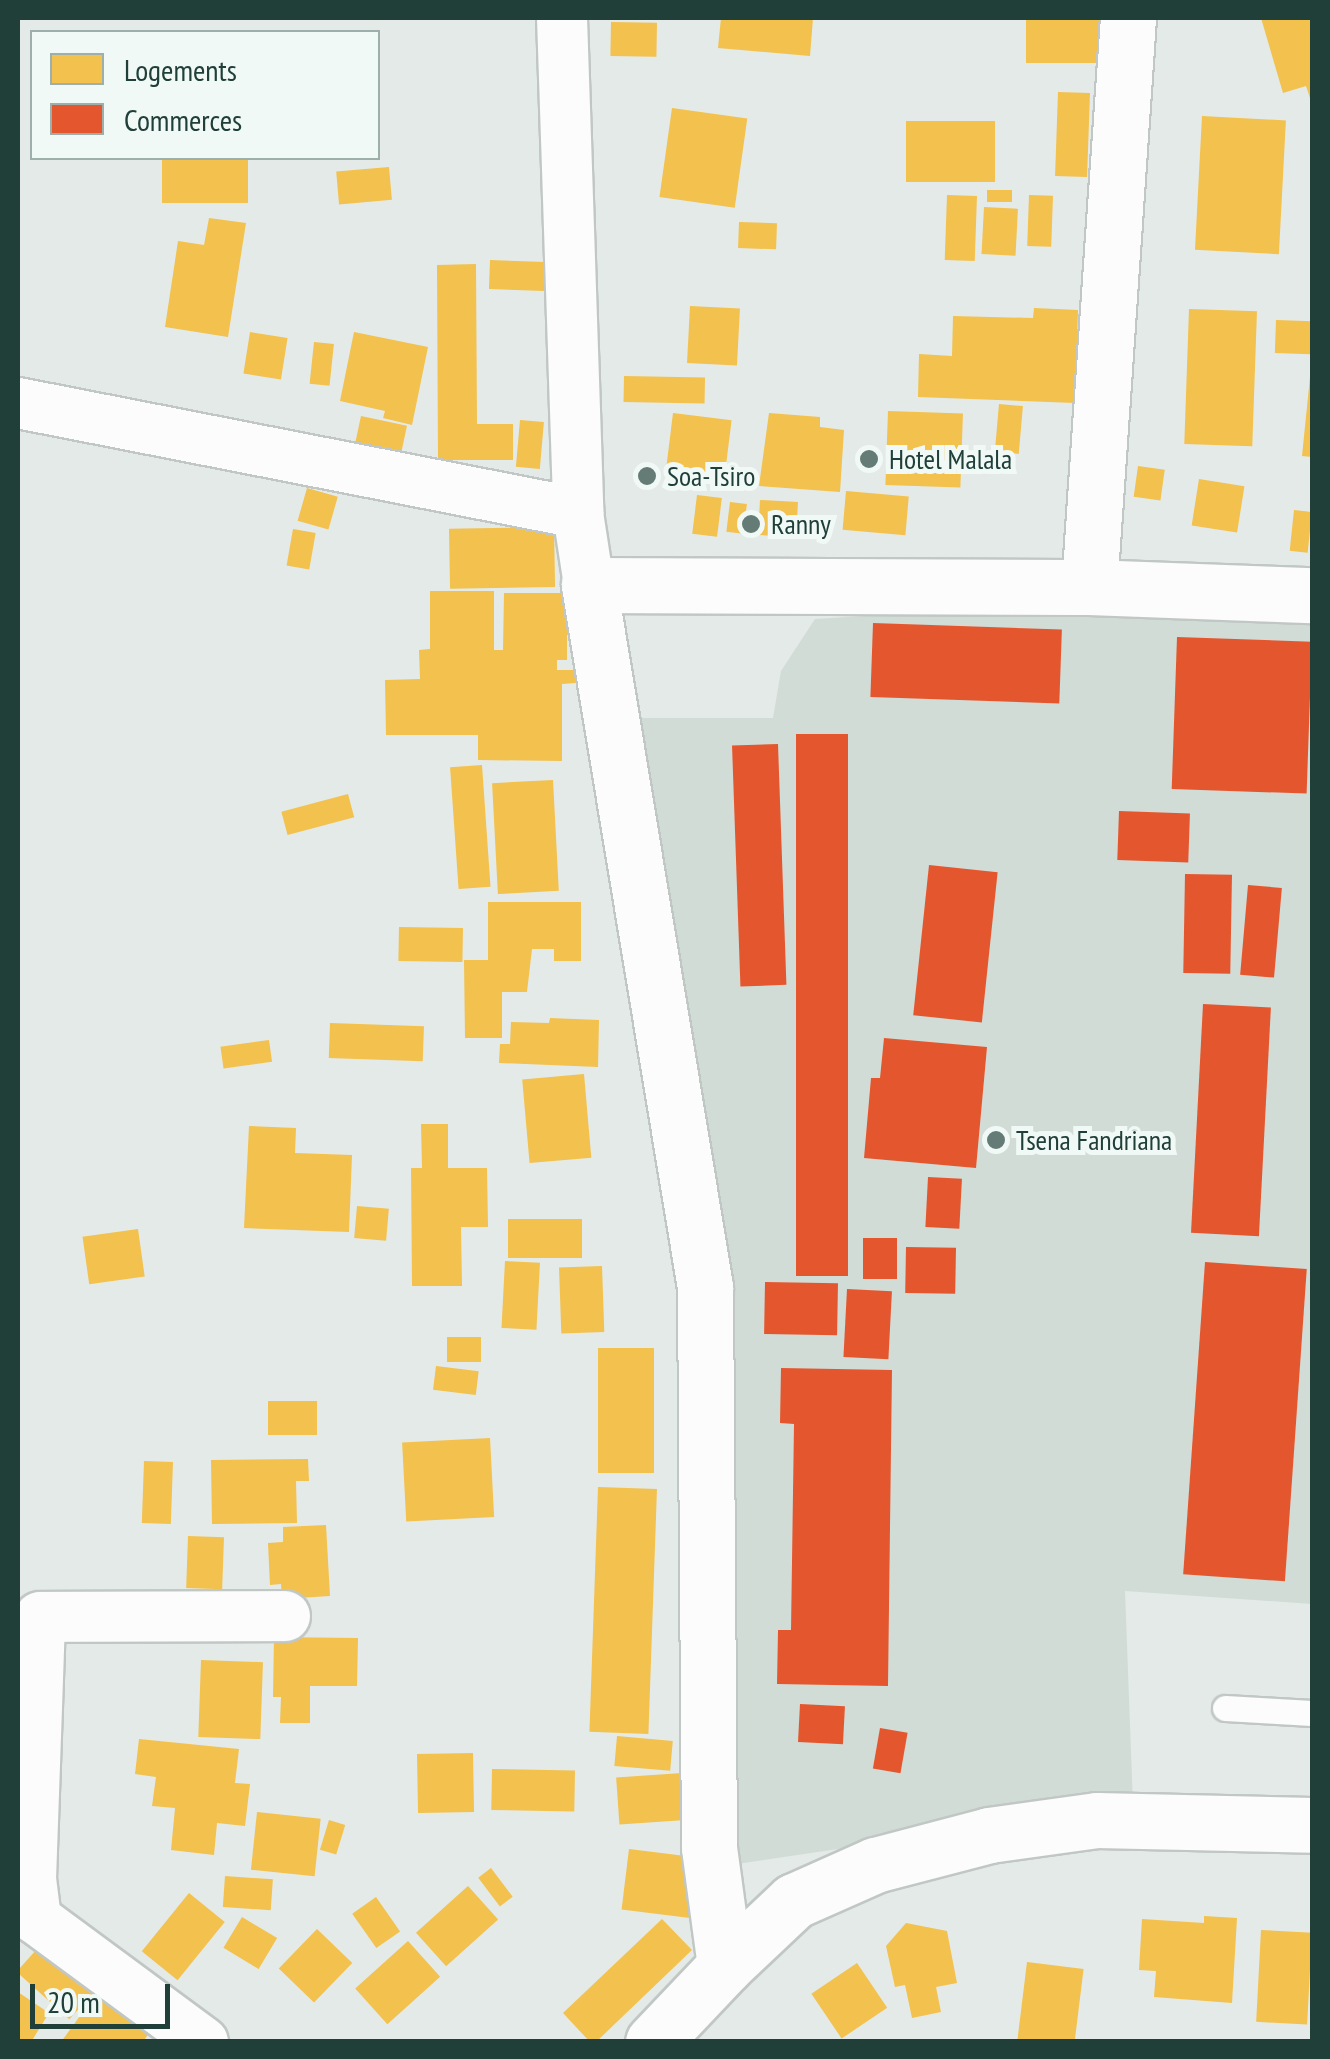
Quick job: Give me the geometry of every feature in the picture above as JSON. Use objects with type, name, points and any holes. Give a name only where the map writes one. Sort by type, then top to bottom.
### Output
[{"type":"main road","points":[[1089,588],[1128,18]]},
{"type":"main road","points":[[726,1966],[708,1847],[706,1288],[589,585],[1089,588],[1312,595]]},
{"type":"main road","points":[[653,2042],[794,1902],[875,1865],[989,1835],[1097,1820],[1312,1825]]},
{"type":"street","points":[[562,18],[578,512],[589,585]]},
{"type":"street","points":[[18,403],[578,512]]},
{"type":"street","points":[[203,2042],[36,1919],[31,1879],[40,1617],[284,1616]]},
{"type":"lane","points":[[1225,1708],[1312,1713]]},
{"type":"shaded area","name":"Tsena Fandriana","points":[[1059,604],[1312,611],[1312,1604],[1125,1591],[1133,1805],[710,1868],[703,1288],[636,718],[773,718],[781,671],[815,619]]},
{"type":"building: Logements","points":[[721,18],[813,18],[810,56],[718,48]]},
{"type":"building: Logements","points":[[1026,18],[1099,18],[1099,63],[1026,63]]},
{"type":"building: Logements","points":[[1261,18],[1312,18],[1312,104],[1306,86],[1283,93]]},
{"type":"building: Logements","points":[[611,22],[657,23],[656,57],[610,56]]},
{"type":"building: Logements","points":[[1058,92],[1090,93],[1087,177],[1055,176]]},
{"type":"building: Logements","points":[[672,108],[747,119],[735,208],[659,197]]},
{"type":"building: Logements","points":[[1202,116],[1286,120],[1279,254],[1195,250]]},
{"type":"building: Logements","points":[[906,121],[995,121],[995,182],[906,182]]},
{"type":"building: Logements","points":[[162,160],[248,160],[248,203],[162,203]]},
{"type":"building: Logements","points":[[389,167],[392,200],[339,204],[336,172]]},
{"type":"building: Logements","points":[[987,190],[1012,190],[1012,202],[987,202]]},
{"type":"building: Logements","points":[[947,195],[977,196],[975,261],[945,260]]},
{"type":"building: Logements","points":[[1029,195],[1053,196],[1051,247],[1027,246]]},
{"type":"building: Logements","points":[[984,207],[1018,209],[1015,256],[982,254]]},
{"type":"building: Logements","points":[[209,218],[246,223],[228,337],[165,327],[178,241],[204,245]]},
{"type":"building: Logements","points":[[739,222],[777,223],[776,249],[738,248]]},
{"type":"building: Logements","points":[[490,260],[553,262],[552,291],[489,289]]},
{"type":"building: Logements","points":[[476,264],[477,424],[513,424],[513,460],[438,460],[437,265]]},
{"type":"building: Logements","points":[[690,306],[740,309],[737,366],[687,363]]},
{"type":"building: Logements","points":[[1034,308],[1078,310],[1075,403],[918,397],[919,354],[952,356],[953,316],[1033,318]]},
{"type":"building: Logements","points":[[1189,309],[1257,311],[1252,446],[1184,444]]},
{"type":"building: Logements","points":[[1276,320],[1312,321],[1311,354],[1275,353]]},
{"type":"building: Logements","points":[[250,332],[288,338],[281,379],[243,373]]},
{"type":"building: Logements","points":[[354,332],[428,347],[412,425],[383,418],[385,411],[340,401]]},
{"type":"building: Logements","points":[[314,342],[334,344],[330,386],[310,384]]},
{"type":"building: Logements","points":[[624,376],[705,377],[705,403],[624,402]]},
{"type":"building: Logements","points":[[1312,377],[1312,457],[1302,456]]},
{"type":"building: Logements","points":[[999,404],[1023,406],[1019,454],[995,452]]},
{"type":"building: Logements","points":[[888,411],[963,414],[960,488],[885,485]]},
{"type":"building: Logements","points":[[673,413],[732,420],[724,483],[665,476]]},
{"type":"building: Logements","points":[[769,413],[820,417],[820,427],[844,430],[840,492],[759,486]]},
{"type":"building: Logements","points":[[361,416],[407,426],[401,455],[355,445]]},
{"type":"building: Logements","points":[[520,420],[544,422],[540,469],[516,467]]},
{"type":"building: Logements","points":[[1138,466],[1165,470],[1160,500],[1134,497]]},
{"type":"building: Logements","points":[[1199,479],[1244,486],[1237,533],[1192,525]]},
{"type":"building: Logements","points":[[307,488],[338,497],[328,530],[298,521]]},
{"type":"building: Logements","points":[[846,491],[909,496],[905,535],[843,530]]},
{"type":"building: Logements","points":[[697,495],[722,498],[717,537],[692,534]]},
{"type":"building: Logements","points":[[760,500],[798,502],[796,537],[758,535]]},
{"type":"building: Logements","points":[[730,502],[747,504],[743,534],[726,532]]},
{"type":"building: Logements","points":[[1294,510],[1312,512],[1308,553],[1290,551]]},
{"type":"building: Logements","points":[[554,527],[555,587],[450,589],[449,529]]},
{"type":"building: Logements","points":[[293,529],[316,533],[309,569],[287,565]]},
{"type":"building: Logements","points":[[430,591],[494,591],[494,650],[503,650],[504,593],[567,593],[567,660],[557,660],[557,670],[575,670],[575,683],[562,684],[562,761],[478,760],[478,735],[386,735],[385,680],[420,679],[419,650],[430,649]]},
{"type":"building: Logements","points":[[482,765],[491,887],[459,889],[450,767]]},
{"type":"building: Logements","points":[[553,780],[559,891],[498,894],[492,783]]},
{"type":"building: Logements","points":[[348,794],[354,817],[288,835],[281,812]]},
{"type":"building: Logements","points":[[488,902],[581,902],[581,961],[554,961],[554,949],[532,949],[527,992],[502,992],[502,1038],[465,1038],[464,960],[488,960]]},
{"type":"building: Logements","points":[[399,927],[463,928],[462,962],[398,961]]},
{"type":"building: Logements","points":[[550,1018],[599,1020],[598,1067],[499,1063],[500,1044],[510,1044],[511,1022],[549,1023]]},
{"type":"building: Logements","points":[[330,1023],[424,1026],[423,1061],[329,1058]]},
{"type":"building: Logements","points":[[269,1040],[272,1062],[224,1069],[220,1047]]},
{"type":"building: Logements","points":[[584,1074],[591,1158],[530,1163],[522,1079]]},
{"type":"building: Logements","points":[[421,1124],[448,1124],[448,1168],[487,1168],[488,1227],[461,1227],[462,1286],[412,1286],[411,1168],[422,1168]]},
{"type":"building: Logements","points":[[249,1126],[296,1128],[295,1153],[352,1155],[349,1232],[244,1228]]},
{"type":"building: Logements","points":[[357,1206],[389,1209],[386,1241],[354,1238]]},
{"type":"building: Logements","points":[[508,1219],[582,1219],[582,1258],[508,1258]]},
{"type":"building: Logements","points":[[138,1229],[145,1277],[89,1284],[83,1237]]},
{"type":"building: Logements","points":[[505,1261],[540,1263],[536,1330],[501,1328]]},
{"type":"building: Logements","points":[[602,1266],[604,1332],[561,1333],[559,1268]]},
{"type":"building: Logements","points":[[447,1337],[481,1337],[481,1362],[447,1362]]},
{"type":"building: Logements","points":[[598,1348],[654,1348],[654,1473],[598,1473]]},
{"type":"building: Logements","points":[[436,1366],[479,1371],[476,1395],[433,1390]]},
{"type":"building: Logements","points":[[268,1401],[317,1401],[317,1435],[268,1435]]},
{"type":"building: Logements","points":[[490,1438],[494,1517],[406,1521],[402,1443]]},
{"type":"building: Logements","points":[[308,1459],[309,1481],[296,1481],[297,1523],[212,1524],[211,1460]]},
{"type":"building: Logements","points":[[144,1461],[173,1462],[171,1524],[142,1523]]},
{"type":"building: Logements","points":[[598,1487],[657,1489],[648,1734],[589,1732]]},
{"type":"building: Logements","points":[[326,1525],[330,1596],[282,1599],[281,1584],[270,1585],[268,1543],[283,1542],[283,1527]]},
{"type":"building: Logements","points":[[188,1536],[224,1537],[222,1589],[186,1588]]},
{"type":"building: Logements","points":[[274,1637],[358,1638],[357,1686],[310,1686],[310,1723],[280,1723],[281,1697],[273,1697]]},
{"type":"building: Logements","points":[[201,1660],[263,1662],[260,1739],[198,1737]]},
{"type":"building: Logements","points":[[617,1736],[673,1741],[670,1771],[614,1766]]},
{"type":"building: Logements","points":[[139,1739],[239,1749],[235,1783],[250,1784],[245,1826],[217,1823],[214,1855],[171,1850],[175,1808],[152,1806],[156,1777],[135,1774]]},
{"type":"building: Logements","points":[[473,1753],[474,1812],[418,1813],[417,1754]]},
{"type":"building: Logements","points":[[492,1769],[575,1770],[574,1811],[491,1810]]},
{"type":"building: Logements","points":[[682,1773],[685,1820],[619,1824],[616,1778]]},
{"type":"building: Logements","points":[[257,1812],[321,1819],[315,1876],[251,1870]]},
{"type":"building: Logements","points":[[329,1820],[345,1825],[336,1855],[320,1850]]},
{"type":"building: Logements","points":[[629,1849],[699,1858],[692,1918],[622,1910]]},
{"type":"building: Logements","points":[[491,1868],[513,1897],[500,1906],[478,1878]]},
{"type":"building: Logements","points":[[225,1876],[273,1879],[271,1910],[223,1907]]},
{"type":"building: Logements","points":[[468,1886],[498,1919],[446,1966],[416,1933]]},
{"type":"building: Logements","points":[[189,1893],[225,1922],[178,1980],[142,1951]]},
{"type":"building: Logements","points":[[376,1897],[400,1931],[376,1948],[352,1914]]},
{"type":"building: Logements","points":[[1204,1916],[1237,1918],[1232,2003],[1154,1997],[1156,1971],[1139,1970],[1142,1919],[1204,1923]]},
{"type":"building: Logements","points":[[242,1917],[277,1938],[259,1969],[223,1948]]},
{"type":"building: Logements","points":[[662,1919],[692,1950],[596,2042],[590,2042],[563,2013]]},
{"type":"building: Logements","points":[[906,1923],[947,1931],[957,1983],[936,1987],[941,2012],[912,2018],[905,1985],[895,1987],[886,1946]]},
{"type":"building: Logements","points":[[317,1929],[352,1963],[314,2003],[279,1969]]},
{"type":"building: Logements","points":[[1261,1930],[1312,1933],[1307,2025],[1256,2022]]},
{"type":"building: Logements","points":[[46,1939],[99,1987],[69,2019],[18,1973]]},
{"type":"building: Logements","points":[[408,1941],[440,1977],[387,2024],[355,1989]]},
{"type":"building: Logements","points":[[1027,1962],[1084,1969],[1075,2042],[1017,2042]]},
{"type":"building: Logements","points":[[857,1963],[887,2008],[842,2039],[811,1994]]},
{"type":"building: Logements","points":[[18,1992],[49,2013],[31,2042],[18,2042]]},
{"type":"building: Logements","points":[[96,1994],[149,2033],[143,2042],[61,2042]]},
{"type":"building: Commerces","points":[[873,623],[1062,630],[1059,704],[870,697]]},
{"type":"building: Commerces","points":[[1177,637],[1312,642],[1307,794],[1172,789]]},
{"type":"building: Commerces","points":[[796,734],[848,734],[848,1276],[796,1276]]},
{"type":"building: Commerces","points":[[778,744],[786,985],[740,986],[732,746]]},
{"type":"building: Commerces","points":[[1119,811],[1190,813],[1188,862],[1117,860]]},
{"type":"building: Commerces","points":[[929,865],[998,872],[982,1022],[913,1015]]},
{"type":"building: Commerces","points":[[1185,874],[1232,875],[1230,974],[1183,973]]},
{"type":"building: Commerces","points":[[1248,885],[1282,888],[1274,978],[1240,975]]},
{"type":"building: Commerces","points":[[1203,1004],[1271,1008],[1259,1236],[1191,1233]]},
{"type":"building: Commerces","points":[[884,1038],[987,1047],[976,1168],[864,1158],[871,1078],[880,1078]]},
{"type":"building: Commerces","points":[[928,1177],[962,1179],[959,1229],[925,1227]]},
{"type":"building: Commerces","points":[[863,1238],[897,1238],[897,1279],[863,1279]]},
{"type":"building: Commerces","points":[[906,1247],[956,1248],[955,1294],[905,1293]]},
{"type":"building: Commerces","points":[[1205,1262],[1307,1269],[1285,1581],[1183,1574]]},
{"type":"building: Commerces","points":[[765,1282],[838,1283],[837,1335],[764,1334]]},
{"type":"building: Commerces","points":[[847,1289],[892,1291],[888,1359],[843,1357]]},
{"type":"building: Commerces","points":[[781,1368],[892,1370],[888,1686],[777,1684],[778,1630],[791,1630],[794,1424],[780,1423]]},
{"type":"building: Commerces","points":[[800,1704],[845,1706],[843,1744],[798,1742]]},
{"type":"building: Commerces","points":[[880,1728],[908,1733],[900,1773],[873,1768]]},
{"type":"place","name":"Hotel Malala","points":[[869,459]]},
{"type":"place","name":"Soa-Tsiro","points":[[647,476]]},
{"type":"place","name":"Ranny","points":[[751,524]]},
{"type":"place","name":"Tsena Fandriana","points":[[996,1140]]}]
